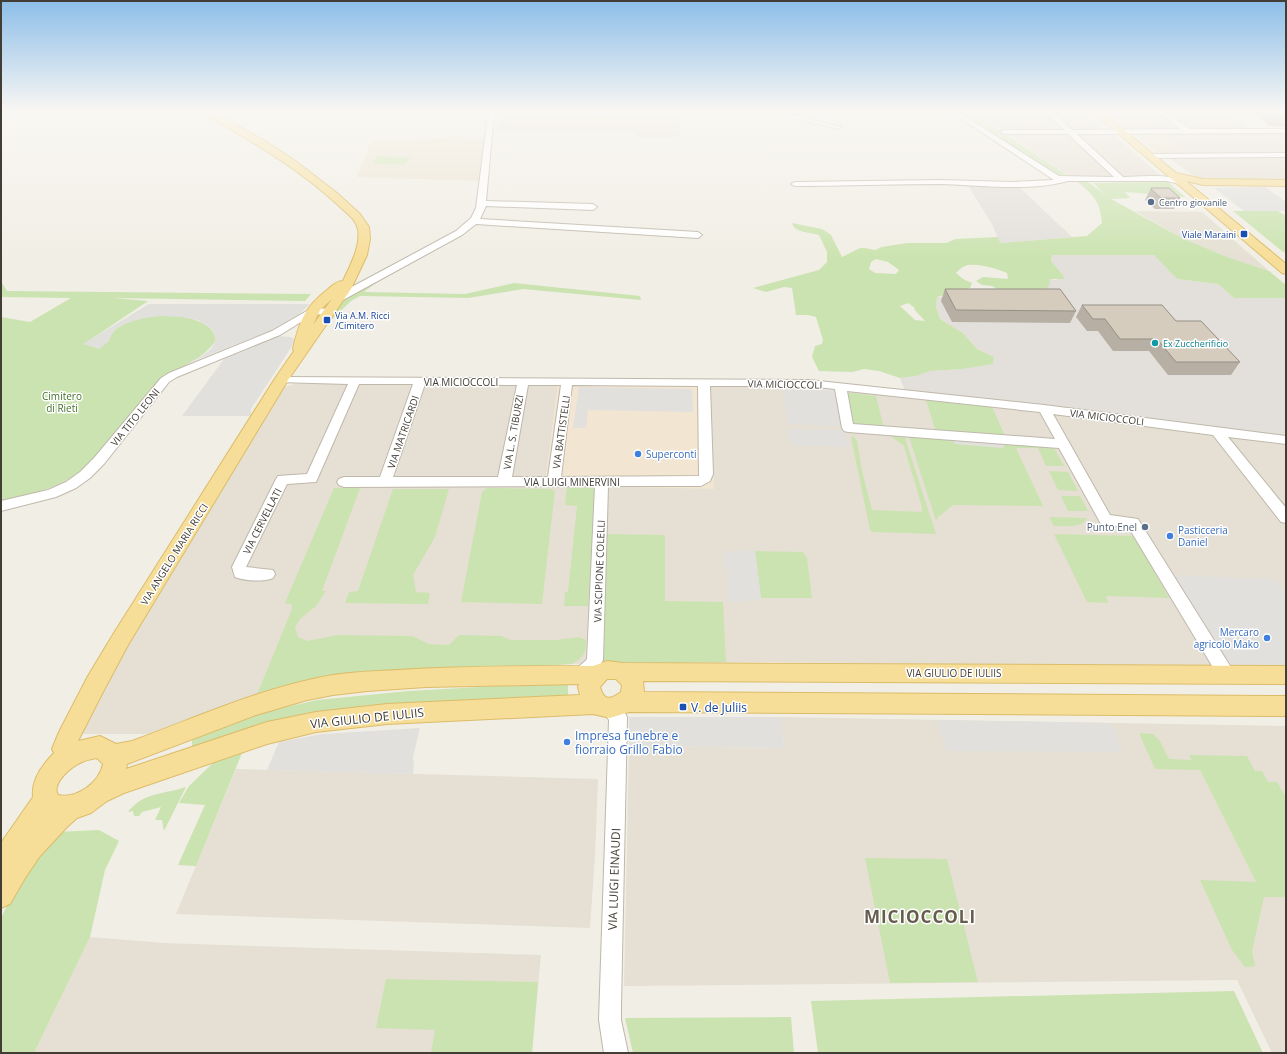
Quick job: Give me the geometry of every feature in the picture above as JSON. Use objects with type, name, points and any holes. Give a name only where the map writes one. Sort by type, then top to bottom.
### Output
[{"type":"main road","points":[[290,161],[333,195],[356,216],[363,227],[364,239],[361,255],[347,281]]},
{"type":"main road","points":[[1156,161],[1286,270]]},
{"type":"main road","points":[[1169,172],[1194,181],[1222,183],[1286,183]]},
{"type":"main road","points":[[1187,187],[1191,188],[1195,185],[1222,183]]},
{"type":"main road","name":"VIA ANGELO MARIA RICCI","points":[[67,758],[64,749],[67,740],[96,683],[143,604],[282,380],[318,330],[335,304],[347,281]]},
{"type":"main road","name":"VIA ANGELO MARIA RICCI","points":[[298,356],[304,331],[316,306],[347,281]]},
{"type":"main road","points":[[600,670],[630,679],[633,688],[630,698],[611,705],[592,700],[589,687],[600,670]]},
{"type":"main road","name":"VIA GIULIO DE IULIIS","points":[[114,756],[132,752],[284,697],[333,685],[388,680],[600,670],[1286,675]]},
{"type":"main road","name":"VIA GIULIO DE IULIIS","points":[[100,792],[118,784],[267,733],[316,722],[387,714],[611,705],[1286,706]]},
{"type":"main road","points":[[95,748],[108,750],[114,756],[116,764],[114,773],[108,783],[91,800],[70,808],[59,809],[51,806],[46,800],[44,792],[50,774],[67,758],[78,751],[95,748]]},
{"type":"main road","points":[[1,866],[27,825],[46,800]]},
{"type":"main road","points":[[1,895],[14,870],[31,845],[46,829],[70,808]]},
{"type":"street","name":"VIA ANGELO MARIA RICCI","points":[[335,304],[379,275],[459,233],[474,221],[479,214],[482,203],[486,161]]},
{"type":"street","points":[[1029,161],[1052,176],[1068,179],[1156,178],[1173,180],[1187,187]]},
{"type":"street","points":[[1102,161],[1121,179]]},
{"type":"street","points":[[1156,178],[1166,175],[1169,172]]},
{"type":"street","points":[[794,184],[933,182],[1012,184],[1057,182],[1068,179]]},
{"type":"street","points":[[482,203],[593,207]]},
{"type":"street","points":[[474,221],[698,235]]},
{"type":"street","name":"VIA ANGELO MARIA RICCI","points":[[347,281],[379,275]]},
{"type":"street","points":[[316,306],[335,304]]},
{"type":"street","name":"VIA TITO LEONI","points":[[1,506],[36,499],[52,494],[71,485],[85,475],[99,461],[165,380],[184,369],[276,333],[316,306]]},
{"type":"street","name":"VIA TITO LEONI","points":[[276,333],[318,330]]},
{"type":"street","name":"VIA MICIOCCOLI","points":[[282,380],[704,383],[800,382],[1044,409],[1286,440]]},
{"type":"street","name":"VIA CERVELLATI","points":[[268,574],[240,573],[239,567],[283,479],[311,479],[355,381]]},
{"type":"street","name":"VIA MATRICARDI","points":[[385,482],[420,381]]},
{"type":"street","name":"VIA L. S. TIBURZI","points":[[504,482],[523,382]]},
{"type":"street","name":"VIA BATTISTELLI","points":[[554,482],[568,382]]},
{"type":"street","name":"VIA LUIGI MINERVINI","points":[[344,482],[698,482],[705,478],[706,474],[704,383]]},
{"type":"street","points":[[840,386],[848,428],[1064,444]]},
{"type":"street","points":[[1044,409],[1106,520],[1133,523],[1226,674]]},
{"type":"street","points":[[1217,431],[1286,518]]},
{"type":"street","name":"VIA SCIPIONE COLELLI","points":[[600,670],[602,482]]},
{"type":"street","name":"VIA LUIGI EINAUDI","points":[[611,705],[618,717],[610,1006],[610,1020],[616,1053]]},
{"type":"shaded area","points":[[363,161],[482,161],[480,181],[357,177]]},
{"type":"shaded area","points":[[1047,161],[1144,161],[1161,176],[1152,178],[1071,178]]},
{"type":"shaded area","points":[[1174,161],[1286,161],[1286,180],[1199,180]]},
{"type":"shaded area","points":[[967,184],[1017,185],[1072,237],[1000,243],[992,224]]},
{"type":"shaded area","points":[[1265,187],[1286,202],[1286,211],[1244,211],[1214,188]]},
{"type":"shaded area","points":[[1135,211],[1202,212],[1269,271],[1227,257],[1182,238]]},
{"type":"shaded area","name":"Ex Zuccherificio","points":[[1052,255],[1154,255],[1177,279],[1218,284],[1234,298],[1286,298],[1286,436],[905,391],[900,378],[916,376],[930,371],[963,369],[993,364],[994,357],[977,349],[963,333],[940,319],[936,307],[937,297],[999,293],[1049,282],[1050,279],[1056,280],[1063,275],[1051,261]]},
{"type":"shaded area","points":[[149,304],[310,304],[290,323],[186,364],[202,356],[211,349],[216,340],[213,330],[198,320],[161,316],[144,318],[127,323],[114,330],[108,342],[99,349],[83,344]]},
{"type":"shaded area","points":[[277,336],[290,337],[296,340],[251,409],[251,416],[182,416],[227,355]]},
{"type":"shaded area","points":[[294,384],[558,384],[545,485],[710,386],[782,387],[849,391],[1059,415],[1286,445],[1286,668],[770,662],[567,664],[327,681],[249,699],[151,734],[78,734],[135,628],[282,388]]},
{"type":"shaded area","points":[[558,384],[710,386],[714,489],[545,485]]},
{"type":"shaded area","points":[[579,387],[692,389],[693,412],[588,410],[586,428],[573,428]]},
{"type":"shaded area","points":[[782,387],[835,390],[844,426],[788,424]]},
{"type":"shaded area","points":[[788,429],[845,430],[848,447],[791,445]]},
{"type":"shaded area","points":[[951,438],[1006,442],[1003,448],[955,444]]},
{"type":"shaded area","points":[[725,551],[755,551],[761,598],[742,602],[729,602]]},
{"type":"shaded area","points":[[1170,575],[1275,579],[1286,595],[1286,668],[1224,668]]},
{"type":"shaded area","points":[[629,717],[780,717],[785,748],[629,746]]},
{"type":"shaded area","points":[[780,717],[1286,726],[1286,1053],[1272,1053],[1237,980],[624,986],[629,746],[785,748]]},
{"type":"shaded area","points":[[937,720],[1110,723],[1123,752],[946,751]]},
{"type":"shaded area","points":[[420,728],[413,757],[413,774],[267,770],[279,742],[322,734]]},
{"type":"shaded area","points":[[236,769],[598,779],[590,928],[176,914]]},
{"type":"shaded area","points":[[90,937],[163,943],[541,955],[532,1053],[34,1053]]},
{"type":"green space","points":[[374,161],[407,161],[404,165],[372,163]]},
{"type":"green space","points":[[1032,161],[1046,161],[1071,178],[1063,178]]},
{"type":"green space","points":[[1078,182],[1088,182],[1106,195],[1093,183],[1168,182],[1185,197],[1125,192],[1130,198],[1111,199],[1182,238],[1227,257],[1269,271],[1286,285],[1286,298],[1234,298],[1218,284],[1177,279],[1154,255],[1052,255],[1051,261],[1063,275],[1064,279],[1050,279],[1049,286],[1041,292],[999,290],[992,286],[982,285],[976,281],[983,277],[1008,279],[1007,273],[985,266],[967,265],[962,267],[956,273],[963,279],[972,283],[970,288],[937,297],[936,307],[940,319],[963,333],[977,349],[994,357],[993,364],[963,369],[930,371],[916,376],[900,378],[879,371],[864,369],[852,372],[819,371],[812,357],[815,346],[822,344],[823,340],[816,317],[796,315],[792,288],[784,287],[766,292],[753,288],[819,270],[827,262],[827,252],[819,235],[796,229],[792,223],[822,229],[831,235],[842,257],[860,248],[875,250],[882,247],[907,243],[946,243],[956,239],[998,237],[1000,243],[1087,236],[1102,223],[1100,209],[1092,195]],"holes":[[[876,259],[888,262],[899,270],[896,274],[875,273],[869,269],[871,262]],[[908,303],[915,308],[914,309],[925,321],[915,320],[900,306]]]},
{"type":"green space","points":[[1233,211],[1278,211],[1286,216],[1286,252],[1283,252]]},
{"type":"green space","points":[[381,279],[364,292],[465,294],[514,283],[640,296],[641,300],[523,289],[468,298],[360,296],[351,301],[325,326],[347,295],[360,286]]},
{"type":"green space","name":"Cimitero di Rieti","points":[[1,281],[7,291],[311,294],[305,301],[113,298],[148,301],[84,344],[108,342],[116,329],[137,319],[164,316],[178,316],[202,323],[212,330],[216,340],[203,354],[155,384],[88,466],[58,485],[36,493],[1,502],[1,317],[30,322],[71,298],[1,297]]},
{"type":"green space","points":[[843,392],[876,396],[884,429],[850,426]]},
{"type":"green space","points":[[926,400],[992,407],[1006,438],[936,432]]},
{"type":"green space","points":[[885,434],[904,435],[936,534],[873,532],[870,530],[851,437],[853,436],[857,441],[862,471],[872,510],[922,512],[922,507],[904,446],[892,437]]},
{"type":"green space","points":[[912,434],[1053,446],[1064,466],[1046,466],[1038,448],[1016,448],[1043,506],[953,505],[938,517],[936,521],[909,437]]},
{"type":"green space","points":[[1049,471],[1068,472],[1078,491],[1058,490]]},
{"type":"green space","points":[[567,487],[596,488],[588,606],[564,606],[565,592],[568,592],[577,506],[565,505]]},
{"type":"green space","points":[[334,488],[360,488],[322,591],[326,591],[316,606],[300,619],[295,627],[298,637],[307,641],[338,635],[412,636],[429,644],[449,645],[459,635],[501,636],[510,640],[556,640],[579,637],[586,640],[584,655],[572,664],[327,681],[256,697],[292,609],[291,604],[285,603]]},
{"type":"green space","points":[[487,488],[552,489],[555,491],[542,604],[461,602],[482,492]]},
{"type":"green space","points":[[393,489],[449,489],[435,537],[413,575],[416,592],[430,593],[428,604],[345,603],[349,592],[358,591]]},
{"type":"green space","points":[[1061,496],[1080,496],[1088,511],[1068,511]]},
{"type":"green space","points":[[1049,517],[1087,518],[1085,522],[1077,525],[1054,526]]},
{"type":"green space","points":[[604,534],[665,535],[665,601],[723,602],[726,662],[609,663],[601,660]]},
{"type":"green space","points":[[1054,534],[1134,536],[1169,598],[1106,596],[1108,603],[1087,602]]},
{"type":"green space","points":[[755,551],[803,552],[807,558],[812,598],[761,598]]},
{"type":"green space","points":[[568,682],[568,700],[366,711],[192,752],[192,738],[252,715],[317,700],[409,691]]},
{"type":"green space","points":[[1139,733],[1153,734],[1160,741],[1169,759],[1192,760],[1189,755],[1247,756],[1255,771],[1262,771],[1268,782],[1277,782],[1284,794],[1286,794],[1286,897],[1264,897],[1252,951],[1255,966],[1245,967],[1232,950],[1200,880],[1256,882],[1200,770],[1155,769]]},
{"type":"green space","points":[[242,753],[196,866],[178,865],[205,805],[179,803],[189,786],[213,763]]},
{"type":"green space","points":[[186,787],[164,831],[162,820],[155,820],[161,807],[142,812],[139,816],[134,816],[133,811],[128,812],[141,800]]},
{"type":"green space","points":[[99,830],[119,841],[105,870],[90,937],[34,1053],[1,1053],[1,918],[32,855],[57,832]]},
{"type":"green space","points":[[865,858],[947,859],[978,982],[890,983]]},
{"type":"green space","points":[[386,979],[538,982],[532,1053],[431,1053],[435,1030],[376,1028]]},
{"type":"green space","points":[[1234,991],[1263,1053],[818,1053],[811,1001]]},
{"type":"green space","points":[[791,1017],[794,1053],[633,1053],[625,1018]]},
{"type":"building","points":[[1151,188],[1169,188],[1180,198],[1161,198]]},
{"type":"building","points":[[945,289],[1060,289],[1076,311],[956,310]]},
{"type":"building","points":[[1082,305],[1162,305],[1176,321],[1201,321],[1240,362],[1176,362],[1157,339],[1120,339],[1105,319],[1093,319]]},
{"type":"place","name":"Centro giovanile","points":[[1151,202]]},
{"type":"place","name":"Viale Maraini","points":[[1244,234]]},
{"type":"place","name":"Via A.M. Ricci /Cimitero","points":[[327,320]]},
{"type":"place","name":"Ex Zuccherificio","points":[[1155,343]]},
{"type":"place","name":"Superconti","points":[[638,454]]},
{"type":"place","name":"Punto Enel","points":[[1145,527]]},
{"type":"place","name":"Pasticceria Daniel","points":[[1170,536]]},
{"type":"place","name":"Mercaro agricolo Mako","points":[[1267,638]]},
{"type":"place","name":"V. de Juliis","points":[[683,707]]},
{"type":"place","name":"Impresa funebre e fiorraio Grillo Fabio","points":[[567,742]]},
{"type":"district","name":"MICIOCCOLI","points":[[920,916]]}]
